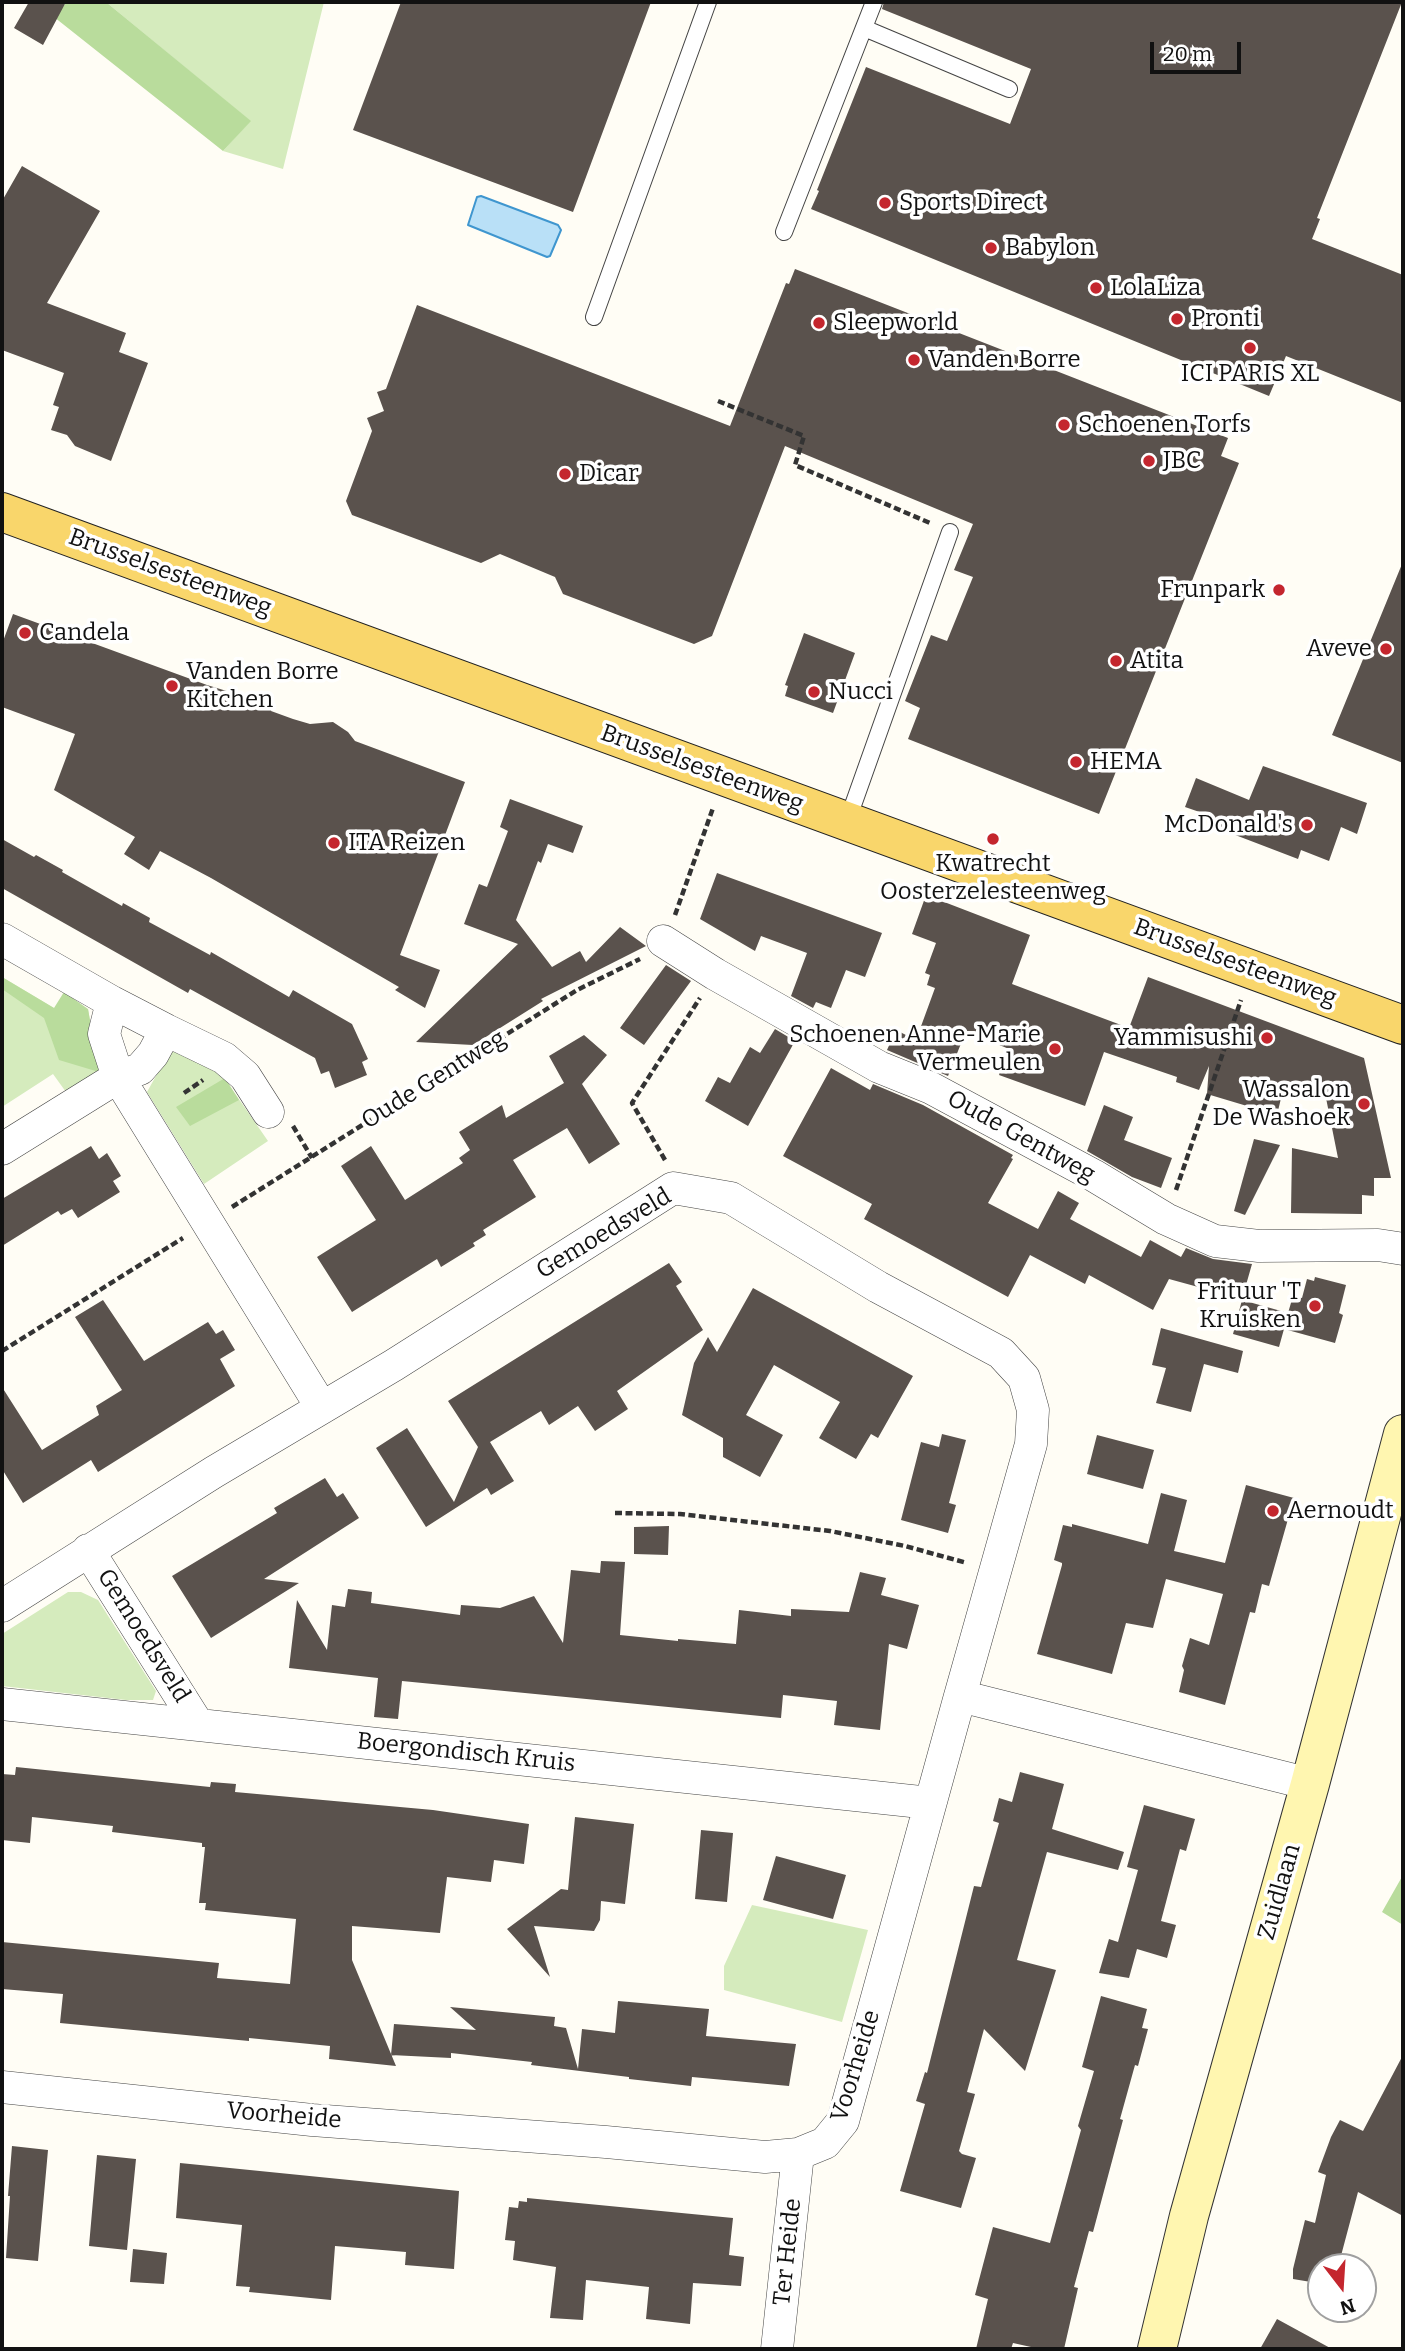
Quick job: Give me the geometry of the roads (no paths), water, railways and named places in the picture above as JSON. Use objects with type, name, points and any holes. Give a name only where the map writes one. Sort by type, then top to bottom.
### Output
[{"type":"main road","name":"Brusselsesteenweg","points":[[2,512],[1403,1024]]},
{"type":"main road","name":"Zuidlaan","points":[[1157,2349],[1189,2216],[1310,1784],[1403,1434]]},
{"type":"street","points":[[2,939],[112,1002],[224,1058],[245,1076],[268,1112]]},
{"type":"street","name":"Oude Gentweg","points":[[663,941],[715,974],[878,1067],[931,1088],[1093,1175],[1166,1219],[1215,1241],[1259,1246],[1378,1245],[1403,1249]]},
{"type":"street","points":[[112,1002],[104,1034],[118,1077],[322,1408]]},
{"type":"street","points":[[2,1149],[118,1077],[140,1069],[153,1054],[166,1030]]},
{"type":"street","name":"Gemoedsveld","points":[[2,1606],[673,1188],[731,1198],[878,1287],[1001,1353],[1024,1377],[1033,1410],[1031,1444],[960,1696]]},
{"type":"street","name":"Gemoedsveld","points":[[88,1550],[197,1723]]},
{"type":"street","points":[[960,1696],[1310,1784]]},
{"type":"street","name":"Voorheide","points":[[2,2087],[312,2120],[765,2157],[798,2154],[825,2143],[843,2121],[960,1696]]},
{"type":"street","name":"Boergondisch Kruis","points":[[2,1704],[930,1802]]},
{"type":"street","name":"Ter Heide","points":[[777,2349],[798,2154]]},
{"type":"lane","points":[[594,317],[708,2]]},
{"type":"lane","points":[[784,232],[874,2]]},
{"type":"lane","points":[[864,28],[1009,89]]},
{"type":"lane","points":[[847,822],[950,532]]},
{"type":"water","points":[[481,196],[558,225],[561,230],[550,256],[468,225],[477,197]]},
{"type":"place","name":"Sports Direct","points":[[885,203]]},
{"type":"place","name":"Babylon","points":[[991,248]]},
{"type":"place","name":"LolaLiza","points":[[1096,288]]},
{"type":"place","name":"Pronti","points":[[1177,319]]},
{"type":"place","name":"Sleepworld","points":[[819,323]]},
{"type":"place","name":"ICI PARIS XL","points":[[1250,348]]},
{"type":"place","name":"Vanden Borre","points":[[914,360]]},
{"type":"place","name":"Schoenen Torfs","points":[[1064,425]]},
{"type":"place","name":"JBC","points":[[1149,461]]},
{"type":"place","name":"Dicar","points":[[565,474]]},
{"type":"place","name":"Frunpark","points":[[1279,590]]},
{"type":"place","name":"Candela","points":[[25,633]]},
{"type":"place","name":"Aveve","points":[[1386,649]]},
{"type":"place","name":"Atita","points":[[1116,661]]},
{"type":"place","name":"Vanden Borre Kitchen","points":[[172,686]]},
{"type":"place","name":"Nucci","points":[[814,692]]},
{"type":"place","name":"HEMA","points":[[1076,762]]},
{"type":"place","name":"McDonald's","points":[[1307,825]]},
{"type":"place","name":"Kwatrecht Oosterzelesteenweg","points":[[993,839]]},
{"type":"place","name":"ITA Reizen","points":[[334,843]]},
{"type":"place","name":"Yammisushi","points":[[1267,1038]]},
{"type":"place","name":"Schoenen Anne-Marie Vermeulen","points":[[1055,1049]]},
{"type":"place","name":"Wassalon De Washoek","points":[[1364,1104]]},
{"type":"place","name":"Frituur 'T Kruisken","points":[[1315,1306]]},
{"type":"place","name":"Aernoudt","points":[[1273,1511]]}]
